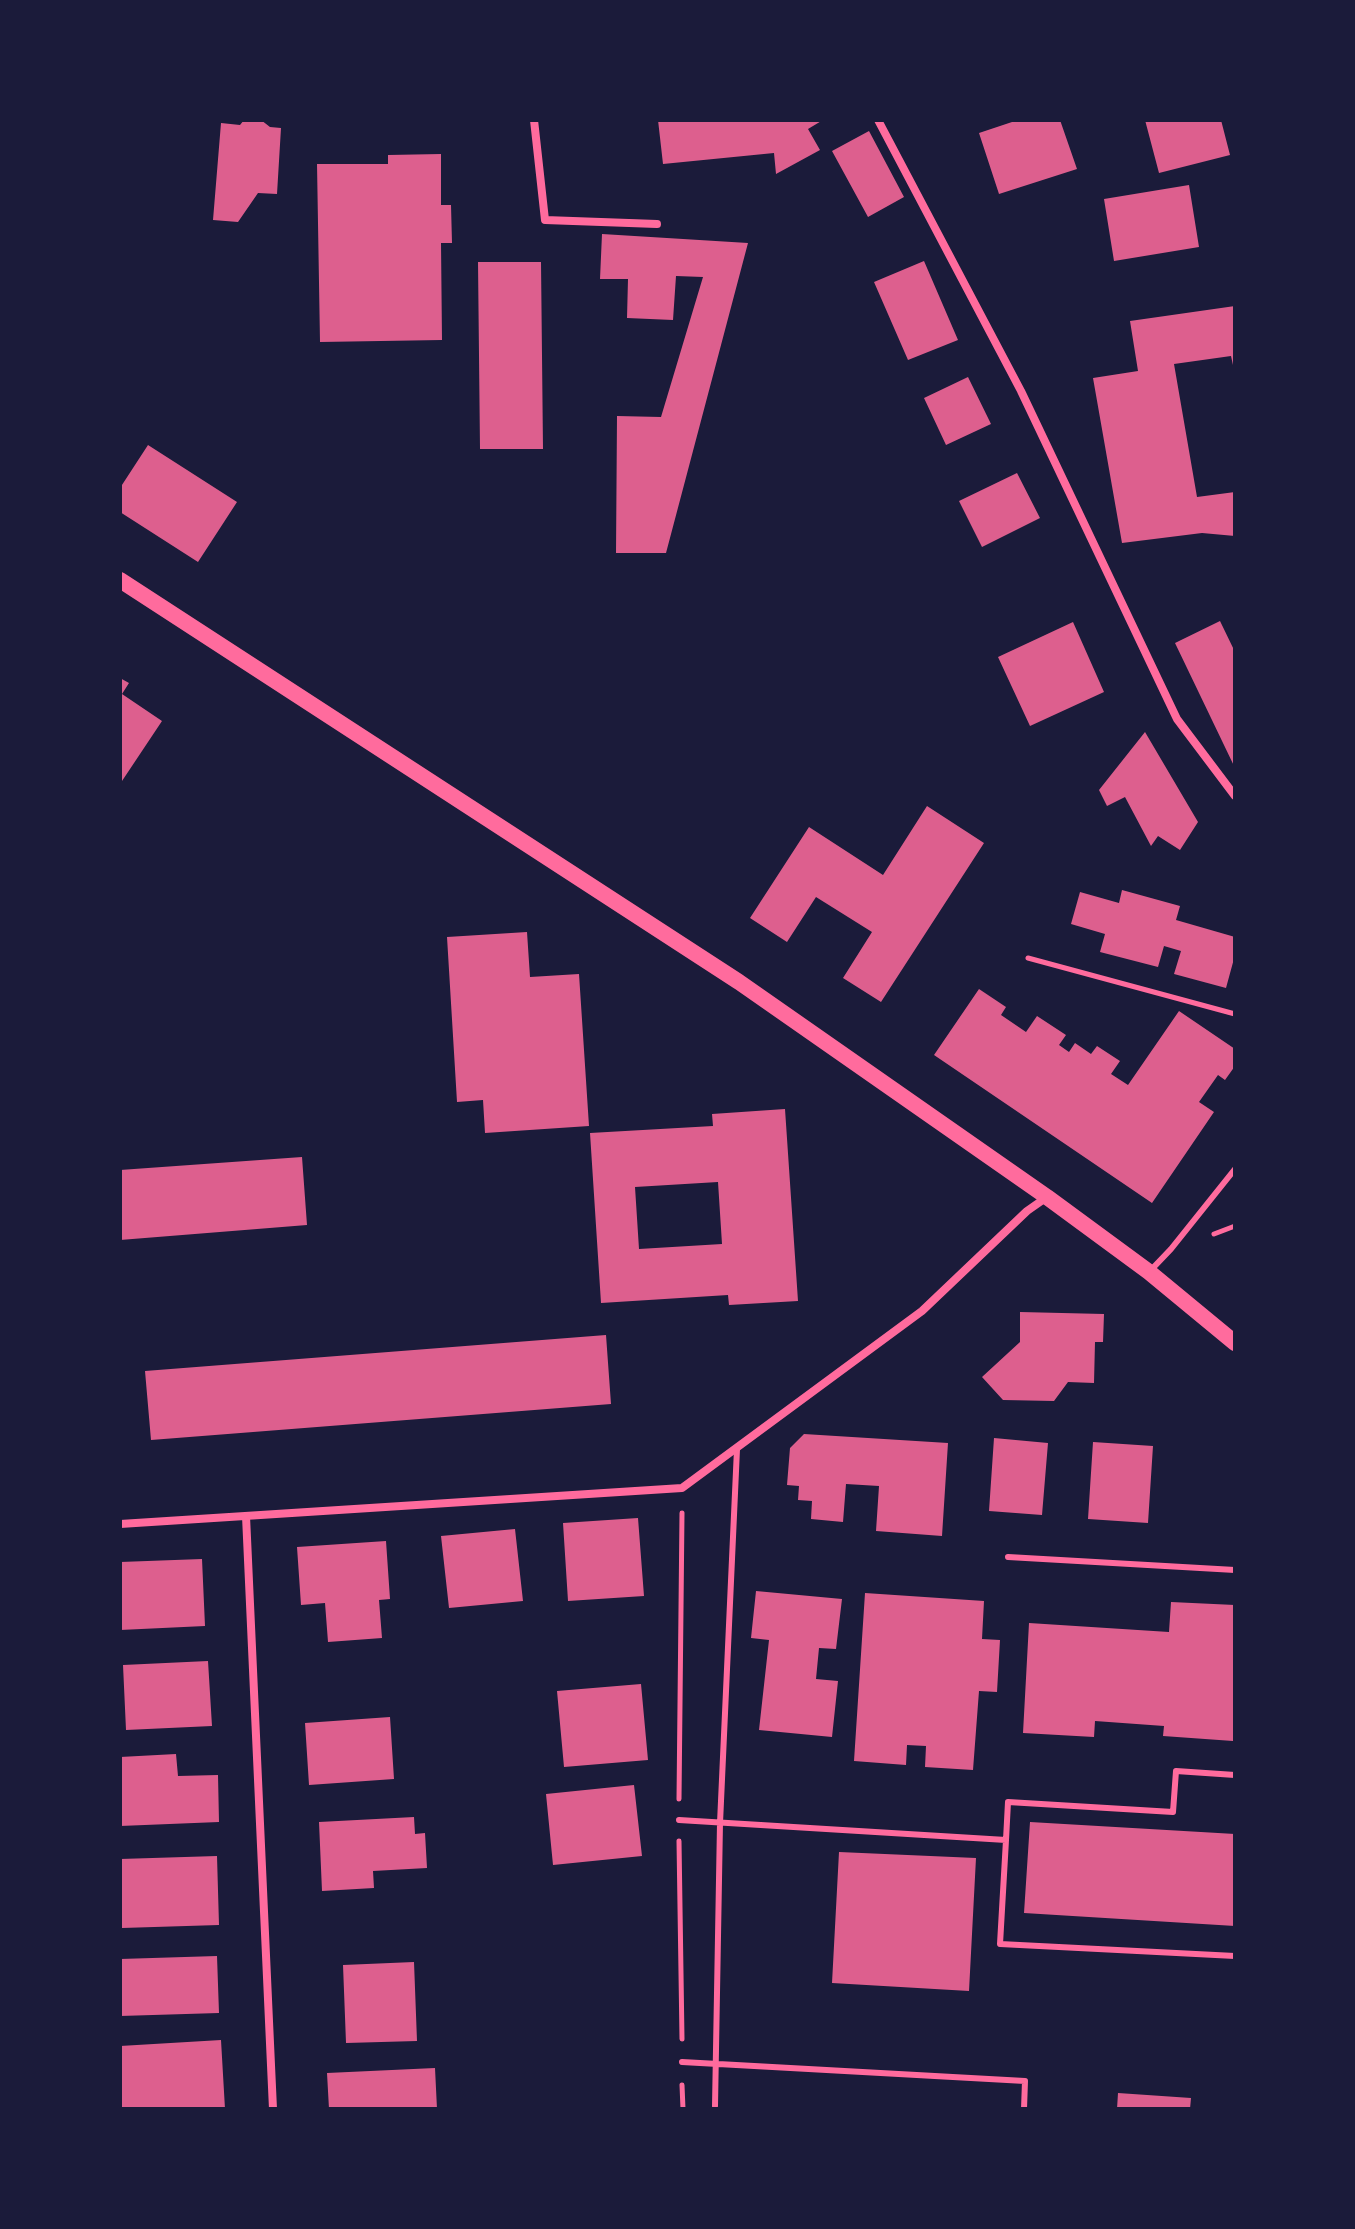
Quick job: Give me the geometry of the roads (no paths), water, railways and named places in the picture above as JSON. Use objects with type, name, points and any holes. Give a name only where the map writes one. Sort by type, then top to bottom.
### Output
[{"type":"main road","points":[[120,580],[739,982],[1047,1197],[1149,1272],[1235,1343]]},
{"type":"street","points":[[534,120],[545,220],[657,224]]},
{"type":"street","points":[[878,120],[1021,391],[1177,719],[1235,796]]},
{"type":"street","points":[[120,1524],[682,1488],[922,1311],[1027,1211],[1047,1197]]},
{"type":"street","points":[[246,1516],[273,2109]]},
{"type":"lane","points":[[1149,1272],[1235,1169]]},
{"type":"lane","points":[[715,2106],[720,1823],[737,1449]]},
{"type":"lane","points":[[1008,1557],[1235,1570]]},
{"type":"lane","points":[[1235,1775],[1176,1771],[1173,1812],[1008,1802],[1000,1944],[1235,1956]]},
{"type":"lane","points":[[679,1820],[1006,1840]]},
{"type":"lane","points":[[682,2062],[1025,2081],[1024,2109]]}]
